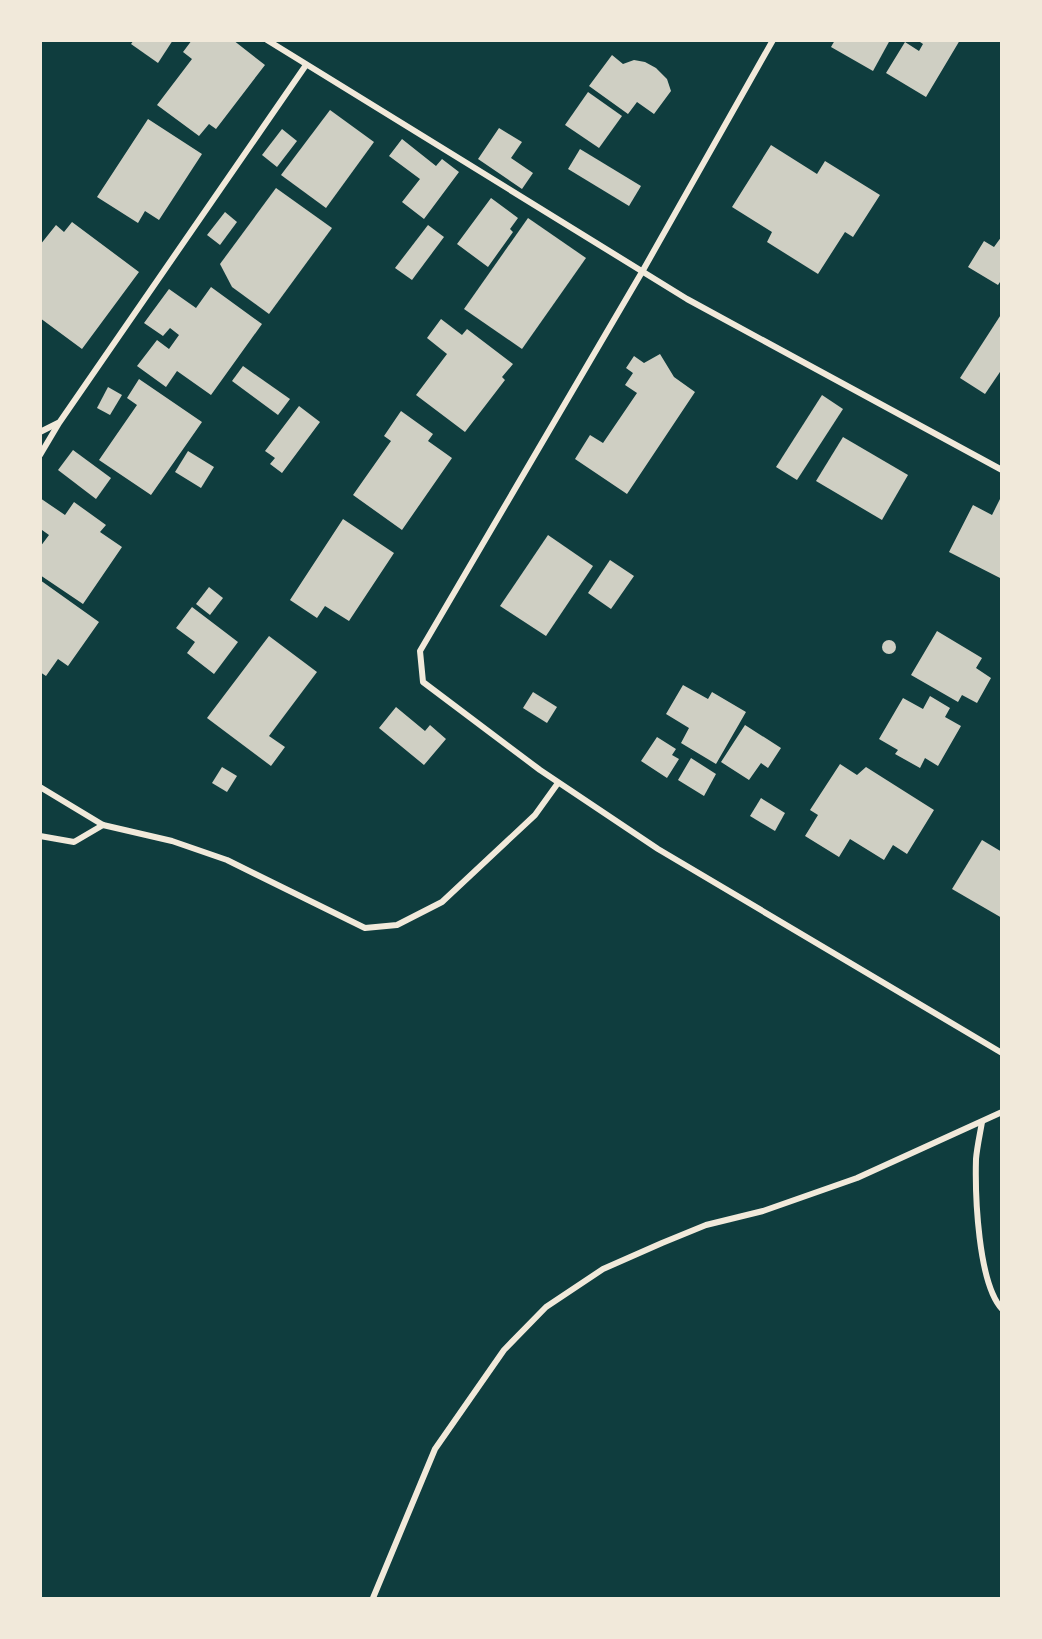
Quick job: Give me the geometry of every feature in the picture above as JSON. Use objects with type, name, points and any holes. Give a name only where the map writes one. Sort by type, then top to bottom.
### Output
[{"type":"street","points":[[267,40],[687,299],[1002,470]]},
{"type":"street","points":[[773,40],[642,272],[420,651],[423,682],[558,783],[658,849],[1002,1053]]},
{"type":"street","points":[[40,455],[59,423],[306,65]]},
{"type":"street","points":[[40,432],[59,423]]},
{"type":"street","points":[[40,787],[103,825],[172,840],[227,860],[314,905],[365,928],[398,926],[442,902],[535,815],[558,783]]},
{"type":"street","points":[[40,836],[74,842],[103,825]]},
{"type":"street","points":[[373,1599],[435,1449],[504,1350],[546,1306],[603,1269],[662,1243],[706,1226],[763,1211],[857,1178],[1002,1112]]},
{"type":"street","points":[[982,1122],[976,1157],[978,1217],[986,1275],[996,1303],[1002,1309]]},
{"type":"building","points":[[134,40],[173,40],[158,63],[131,44]]},
{"type":"building","points":[[192,40],[233,40],[265,65],[216,129],[209,124],[199,136],[157,105],[192,59],[183,52]]},
{"type":"building","points":[[835,40],[890,40],[873,71],[831,47]]},
{"type":"building","points":[[917,40],[960,40],[926,97],[886,73],[905,42],[919,51],[923,44]]},
{"type":"building","points":[[612,55],[623,64],[634,60],[645,62],[656,68],[667,79],[671,91],[654,114],[637,102],[628,114],[589,86]]},
{"type":"building","points":[[588,92],[622,116],[599,148],[565,125]]},
{"type":"building","points":[[330,110],[374,142],[326,208],[281,175]]},
{"type":"building","points":[[148,119],[202,154],[159,220],[145,211],[138,223],[97,197]]},
{"type":"building","points":[[499,128],[522,142],[511,158],[533,173],[522,189],[478,159]]},
{"type":"building","points":[[282,129],[297,141],[277,167],[262,155]]},
{"type":"building","points":[[402,139],[436,166],[442,159],[459,172],[424,219],[402,202],[420,179],[389,156]]},
{"type":"building","points":[[771,145],[817,174],[825,161],[880,195],[853,237],[845,232],[818,274],[767,242],[772,232],[732,207]]},
{"type":"building","points":[[580,149],[641,186],[629,206],[568,169]]},
{"type":"building","points":[[276,188],[332,228],[269,314],[232,287],[220,264]]},
{"type":"building","points":[[491,198],[518,218],[510,229],[513,232],[488,267],[457,244]]},
{"type":"building","points":[[225,212],[237,222],[220,245],[207,235]]},
{"type":"building","points":[[528,218],[586,258],[522,349],[464,309]]},
{"type":"building","points":[[72,222],[139,272],[82,349],[40,318],[40,245],[56,225],[64,232]]},
{"type":"building","points":[[428,225],[444,237],[412,280],[395,268]]},
{"type":"building","points":[[1002,236],[1002,279],[998,285],[968,267],[984,241],[994,247]]},
{"type":"building","points":[[211,287],[262,324],[211,395],[177,371],[166,387],[137,366],[157,340],[169,349],[179,335],[170,328],[163,336],[144,323],[169,289],[196,308]]},
{"type":"building","points":[[1002,313],[1002,369],[985,394],[960,378]]},
{"type":"building","points":[[441,319],[462,335],[467,329],[513,364],[502,377],[505,380],[465,432],[416,395],[447,354],[427,338]]},
{"type":"building","points":[[660,354],[674,377],[695,392],[627,494],[575,459],[590,435],[603,443],[637,393],[625,385],[633,373],[626,368],[634,356],[644,363]]},
{"type":"building","points":[[243,366],[290,399],[278,415],[232,381]]},
{"type":"building","points":[[139,379],[202,422],[151,495],[99,460],[137,405],[127,398]]},
{"type":"building","points":[[108,387],[122,395],[110,415],[97,408]]},
{"type":"building","points":[[822,395],[843,409],[797,480],[776,467]]},
{"type":"building","points":[[299,406],[320,422],[282,473],[270,464],[275,458],[265,451]]},
{"type":"building","points":[[401,411],[433,434],[428,441],[452,458],[402,530],[353,495],[391,441],[384,436]]},
{"type":"building","points":[[843,437],[908,475],[882,520],[816,481]]},
{"type":"building","points":[[73,450],[111,478],[96,499],[58,470]]},
{"type":"building","points":[[188,451],[214,467],[201,488],[175,472]]},
{"type":"building","points":[[1002,495],[1002,579],[949,552],[973,505],[992,515]]},
{"type":"building","points":[[40,498],[65,515],[74,502],[106,525],[100,532],[122,547],[83,604],[40,575],[40,547],[49,535],[42,530],[40,532]]},
{"type":"building","points":[[343,519],[394,553],[349,621],[325,606],[317,618],[290,600]]},
{"type":"building","points":[[548,535],[593,566],[546,636],[500,606]]},
{"type":"building","points":[[610,560],[634,576],[611,609],[588,593]]},
{"type":"building","points":[[40,580],[99,622],[68,666],[58,659],[46,676],[40,672]]},
{"type":"building","points":[[209,587],[223,598],[210,615],[196,604]]},
{"type":"building","points":[[192,607],[238,642],[214,674],[187,653],[195,642],[176,628]]},
{"type":"building","points":[[937,631],[982,658],[976,668],[991,678],[977,703],[962,695],[958,702],[911,675]]},
{"type":"building","points":[[269,636],[317,672],[269,736],[285,747],[271,766],[207,718]]},
{"type":"building","points":[[889,640],[894,642],[896,647],[894,652],[889,654],[884,652],[882,647],[884,642]]},
{"type":"building","points":[[683,685],[708,699],[712,692],[746,712],[716,764],[681,743],[689,728],[666,714]]},
{"type":"building","points":[[533,692],[557,707],[547,723],[523,708]]},
{"type":"building","points":[[930,696],[950,708],[945,717],[961,726],[938,766],[925,758],[920,768],[895,754],[898,750],[879,739],[903,698],[923,709]]},
{"type":"building","points":[[396,707],[425,731],[430,725],[446,739],[424,765],[379,728]]},
{"type":"building","points":[[745,725],[781,748],[768,768],[761,763],[749,780],[721,762]]},
{"type":"building","points":[[657,737],[676,749],[672,755],[679,759],[667,778],[641,761]]},
{"type":"building","points":[[691,758],[716,774],[704,796],[678,780]]},
{"type":"building","points":[[840,764],[857,775],[866,767],[934,810],[907,854],[893,845],[884,860],[850,839],[839,857],[805,836],[818,815],[810,810]]},
{"type":"building","points":[[222,767],[237,776],[227,792],[212,783]]},
{"type":"building","points":[[761,798],[785,813],[775,831],[750,816]]},
{"type":"building","points":[[982,840],[1002,852],[1002,918],[952,889]]}]
